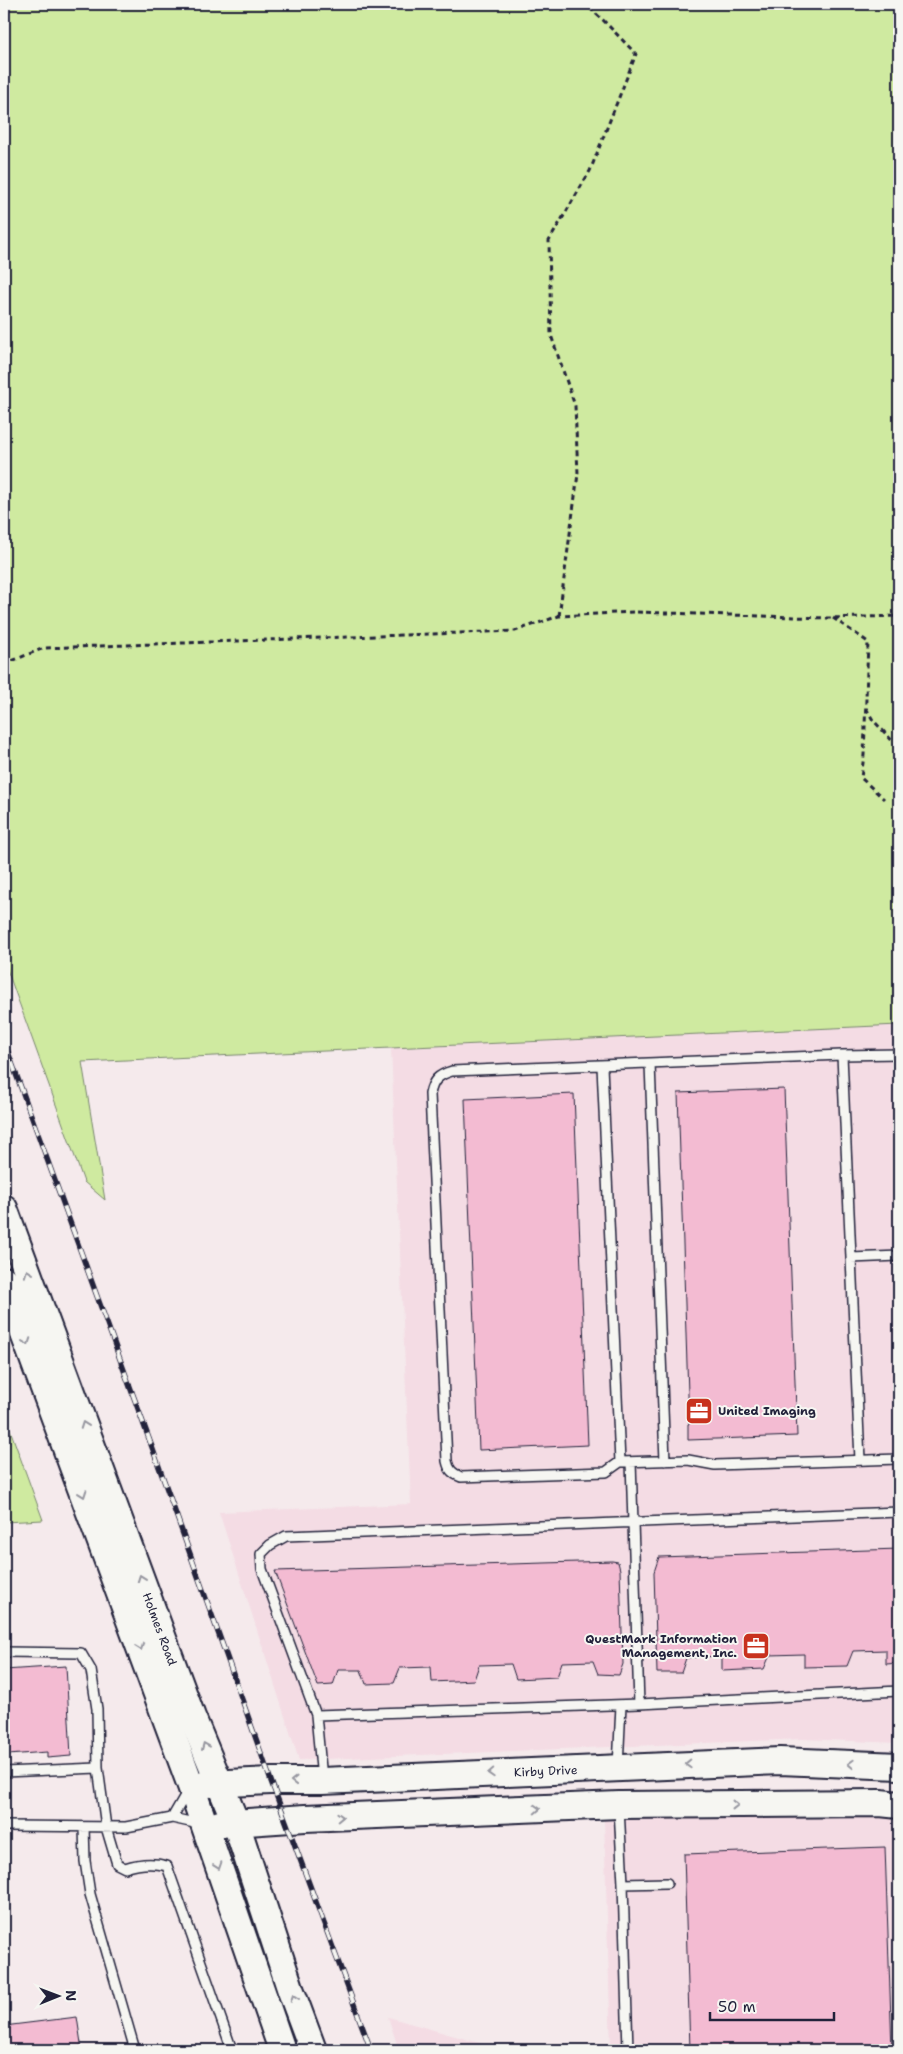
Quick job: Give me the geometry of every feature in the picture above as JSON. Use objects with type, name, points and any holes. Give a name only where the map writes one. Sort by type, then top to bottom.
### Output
[{"type":"main road","name":"Holmes Road","points":[[4,1208],[192,1716],[236,1823],[291,1991],[313,2050]]},
{"type":"main road","name":"Holmes Road","points":[[4,1280],[191,1786],[282,2050]]},
{"type":"main road","name":"Kirby Drive","points":[[191,1786],[221,1783],[322,1781],[780,1761],[899,1766]]},
{"type":"main road","points":[[618,1767],[619,1805]]},
{"type":"main road","points":[[204,1825],[304,1818],[619,1805],[880,1803],[899,1805]]},
{"type":"lane","points":[[899,1054],[452,1071],[436,1078],[430,1094],[449,1469],[453,1474],[461,1477],[606,1472],[620,1462],[688,1460],[715,1465],[899,1459]]},
{"type":"lane","points":[[842,1055],[860,1460]]},
{"type":"lane","points":[[650,1064],[665,1461]]},
{"type":"lane","points":[[602,1066],[620,1462]]},
{"type":"lane","points":[[852,1258],[899,1256]]},
{"type":"lane","points":[[631,1462],[640,1704]]},
{"type":"lane","points":[[322,1781],[316,1715],[262,1569],[261,1554],[270,1545],[286,1536],[632,1524],[899,1512]]},
{"type":"lane","points":[[4,1652],[81,1653],[92,1670],[96,1709],[98,1768],[106,1827],[117,1864],[124,1868],[140,1863],[156,1863],[167,1866],[232,2050]]},
{"type":"lane","points":[[316,1715],[640,1704],[899,1691]]},
{"type":"lane","points":[[618,1767],[621,1704]]},
{"type":"lane","points":[[4,1772],[98,1768]]},
{"type":"lane","points":[[172,1818],[191,1786]]},
{"type":"lane","points":[[619,1805],[628,2050]]},
{"type":"lane","points":[[4,1826],[126,1827],[172,1818],[204,1825]]},
{"type":"lane","points":[[84,1827],[85,1862],[90,1894],[135,2050]]},
{"type":"lane","points":[[623,1884],[667,1883]]},
{"type":"path","points":[[559,616],[578,474],[575,406],[551,335],[549,241],[590,171],[636,54],[604,20],[585,4]]},
{"type":"path","points":[[4,664],[44,648],[515,631],[559,616],[634,612],[833,618],[899,616]]},
{"type":"path","points":[[833,618],[868,642],[861,778],[884,799]]},
{"type":"path","points":[[866,707],[872,720],[899,748]]},
{"type":"shaded area","points":[[899,1025],[899,1743],[801,1739],[299,1760],[219,1512],[411,1504],[391,1048]]},
{"type":"shaded area","points":[[794,1815],[899,1818],[899,2050],[611,2050],[604,1819]]},
{"type":"shaded area","points":[[388,2017],[504,2050],[399,2050]]},
{"type":"green space","points":[[4,4],[899,4],[899,1025],[82,1062],[105,1200],[84,1182],[4,961]]},
{"type":"green space","points":[[4,1413],[43,1520],[4,1522]]},
{"type":"building","points":[[784,1089],[797,1436],[688,1440],[678,1093]]},
{"type":"building","points":[[574,1094],[588,1445],[479,1450],[465,1099]]},
{"type":"building","points":[[899,1549],[899,1663],[886,1664],[886,1650],[853,1651],[847,1666],[804,1667],[804,1654],[770,1655],[764,1669],[722,1671],[722,1656],[686,1658],[681,1673],[657,1673],[654,1572],[659,1557]]},
{"type":"building","points":[[618,1562],[620,1570],[623,1664],[619,1675],[598,1674],[593,1661],[562,1662],[557,1677],[516,1679],[511,1664],[479,1665],[474,1680],[432,1682],[431,1667],[400,1668],[394,1683],[366,1684],[361,1670],[338,1670],[333,1685],[318,1686],[275,1571]]},
{"type":"building","points":[[66,1666],[71,1756],[47,1758],[47,1752],[8,1755],[4,1709],[4,1670]]},
{"type":"building","points":[[885,1847],[892,2050],[690,2050],[684,1854]]},
{"type":"building","points":[[77,2017],[82,2050],[5,2050],[4,2026]]},
{"type":"railway","points":[[4,1041],[271,1781],[371,2050]]},
{"type":"place","name":"United Imaging","points":[[699,1411]]},
{"type":"place","name":"QuestMark Information Management, Inc.","points":[[756,1646]]}]
